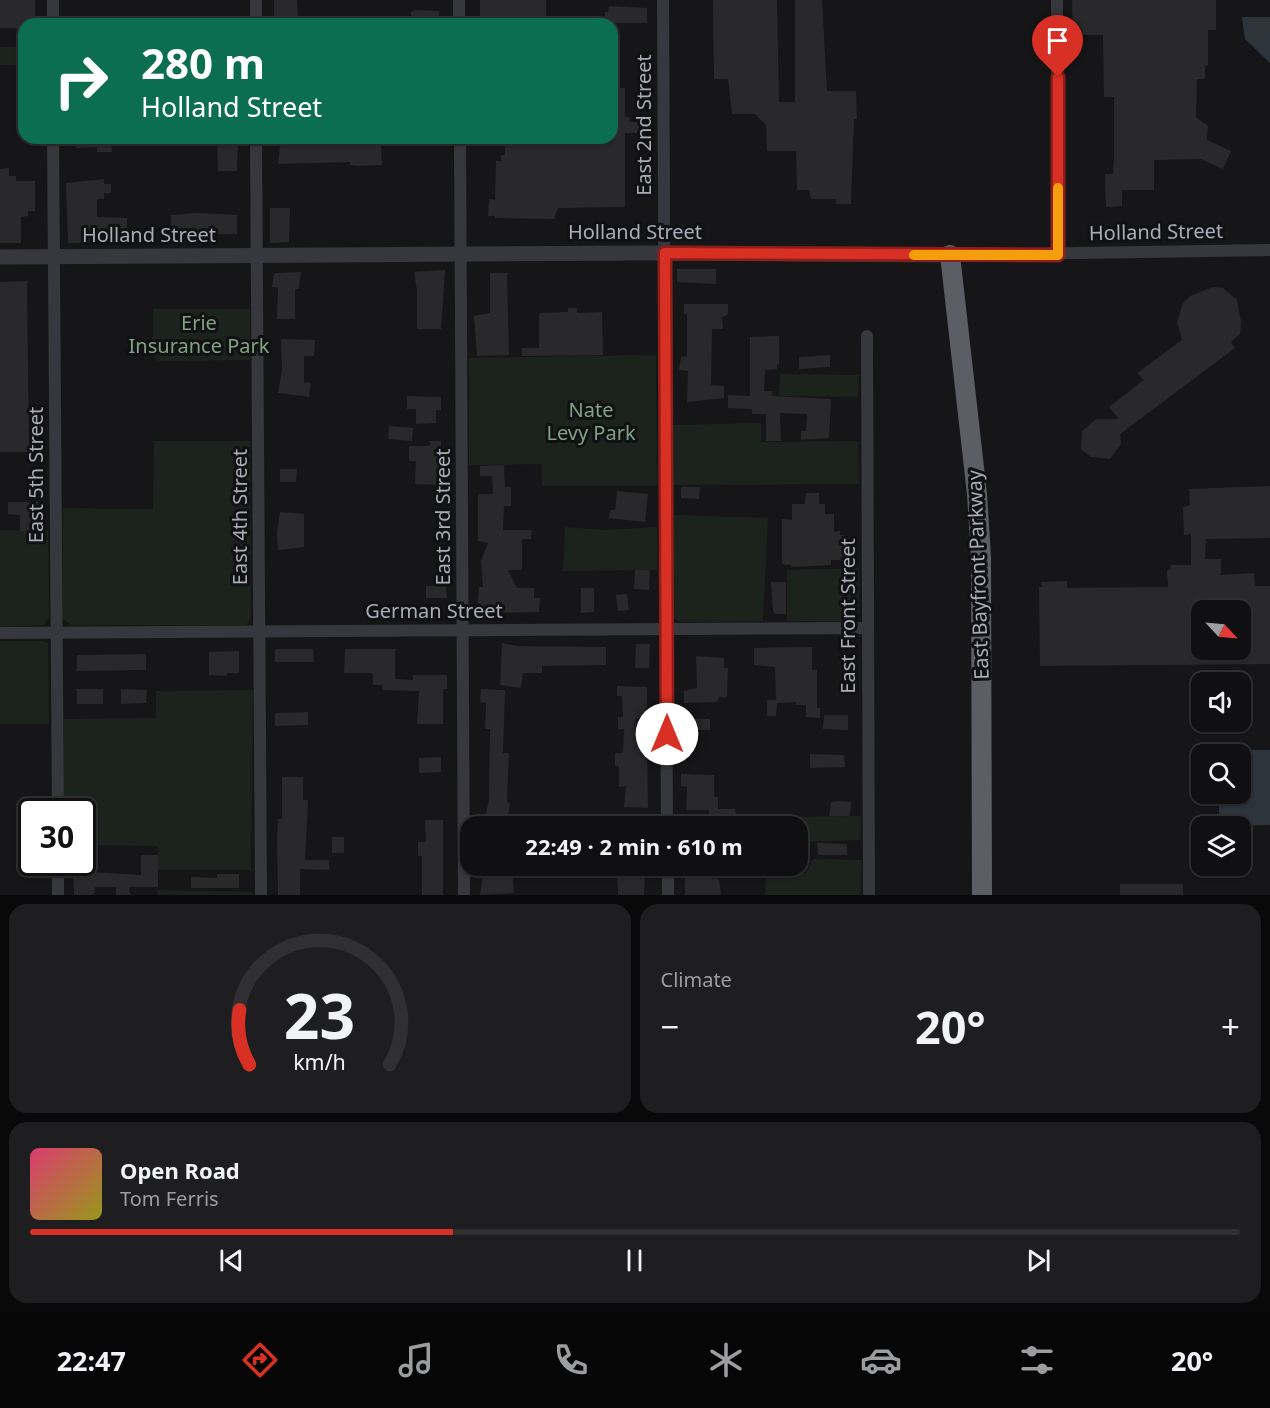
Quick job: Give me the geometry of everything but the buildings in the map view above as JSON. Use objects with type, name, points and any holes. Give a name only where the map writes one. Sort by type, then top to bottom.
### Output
[{"type":"highway","name":"East Bayfront Parkway","points":[[950,255],[977,494],[981,557],[982,895]]},
{"type":"street","points":[[53,0],[53,18]]},
{"type":"street","points":[[256,0],[256,18]]},
{"type":"street","points":[[459,0],[459,18]]},
{"type":"street","name":"East 2nd Street","points":[[663,0],[667,816]]},
{"type":"street","points":[[1058,0],[1058,255]]},
{"type":"street","name":"East 5th Street","points":[[53,144],[58,798]]},
{"type":"street","name":"East 4th Street","points":[[256,144],[261,895]]},
{"type":"street","name":"East 3rd Street","points":[[460,144],[464,895]]},
{"type":"street","name":"Holland Street","points":[[0,257],[665,253],[1058,255],[1270,250]]},
{"type":"street","name":"East Front Street","points":[[867,336],[869,895]]},
{"type":"street","name":"German Street","points":[[0,633],[868,628]]},
{"type":"street","points":[[58,876],[58,895]]},
{"type":"street","points":[[668,876],[668,895]]},
{"type":"green space","points":[[0,47],[18,47],[18,65],[0,65]]},
{"type":"green space","name":"Erie Insurance Park","points":[[153,309],[250,309],[250,360],[158,361],[148,352],[153,335]]},
{"type":"green space","name":"Nate Levy Park","points":[[656,355],[657,486],[542,486],[542,464],[469,465],[469,358]]},
{"type":"green space","points":[[780,374],[859,375],[858,397],[779,396]]},
{"type":"green space","points":[[761,423],[761,442],[858,441],[859,484],[673,485],[672,425]]},
{"type":"green space","points":[[154,441],[250,441],[251,618],[246,625],[71,625],[63,619],[63,508],[153,509]]},
{"type":"green space","points":[[673,515],[768,518],[763,621],[681,622],[674,618]]},
{"type":"green space","points":[[565,527],[605,530],[657,527],[657,570],[563,571]]},
{"type":"green space","points":[[0,530],[48,531],[49,617],[44,625],[0,627]]},
{"type":"green space","points":[[859,568],[859,613],[850,621],[787,621],[787,570]]},
{"type":"green space","points":[[0,641],[48,643],[49,724],[0,724]]},
{"type":"green space","points":[[253,690],[251,870],[157,870],[158,846],[96,845],[96,798],[63,798],[64,719],[156,718],[156,691]]},
{"type":"green space","points":[[861,816],[860,840],[808,842],[808,817]]},
{"type":"green space","points":[[813,859],[861,860],[861,895],[765,895],[766,876],[808,876],[808,869]]},
{"type":"green space","points":[[157,890],[253,892],[253,895],[158,895]]},
{"type":"shaded area","points":[[1242,17],[1270,17],[1270,63],[1245,39]]},
{"type":"shaded area","points":[[1251,750],[1270,750],[1270,825],[1251,825],[1251,816],[1219,816],[1219,804],[1251,804]]},
{"type":"slow traffic","points":[[914,255],[1058,255],[1058,188]]},
{"type":"route","points":[[667,734],[665,253],[1058,255],[1058,77]]}]
